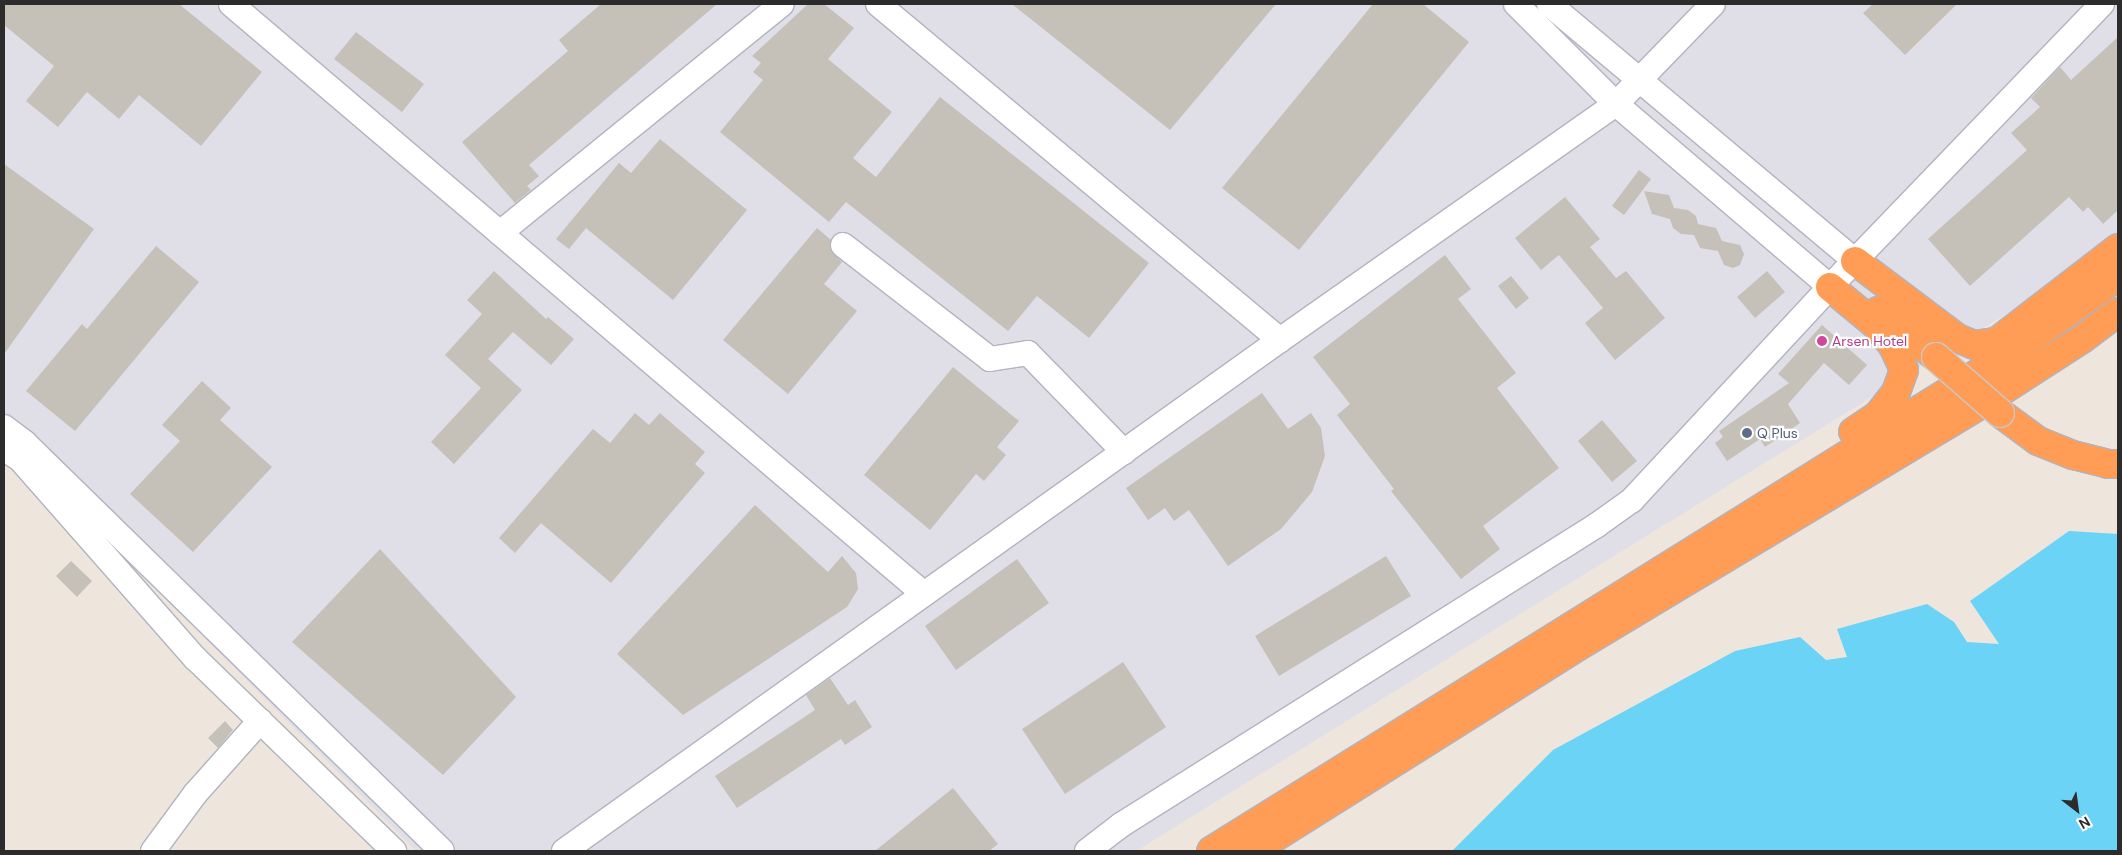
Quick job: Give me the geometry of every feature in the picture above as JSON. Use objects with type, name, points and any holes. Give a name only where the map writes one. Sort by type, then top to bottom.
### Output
[{"type":"highway","points":[[1841,275],[1957,338],[1974,345],[1996,342],[2118,248]]},
{"type":"highway","points":[[1841,275],[1940,354],[2038,441],[2073,455],[2108,464],[2118,464]]},
{"type":"highway","points":[[1663,568],[1752,496],[1837,444],[1878,415],[1896,392],[1904,370],[1893,346],[1841,275]]},
{"type":"highway","points":[[1210,851],[2012,352],[2118,276]]},
{"type":"highway","points":[[1253,851],[1572,650],[1983,403],[2082,339],[2118,312]]},
{"type":"highway","points":[[2082,339],[2118,320]]},
{"type":"highway","points":[[2004,410],[2065,442],[2096,452],[2118,453]]},
{"type":"street","points":[[231,4],[924,594]]},
{"type":"street","points":[[500,233],[782,4]]},
{"type":"street","points":[[878,4],[1280,340]]},
{"type":"street","points":[[1516,4],[1616,104],[1841,275]]},
{"type":"street","points":[[1549,4],[1640,81],[1841,275]]},
{"type":"street","points":[[564,851],[1280,340],[1616,104],[1713,4]]},
{"type":"street","points":[[1086,851],[1121,825],[1597,525],[1632,500],[1841,275],[2102,4]]},
{"type":"street","points":[[843,245],[990,359],[1028,352],[1124,452]]},
{"type":"street","points":[[4,426],[25,444],[442,851]]},
{"type":"street","points":[[4,449],[20,459],[196,659],[394,851]]},
{"type":"street","points":[[153,851],[194,794],[260,721]]},
{"type":"shaded area","points":[[4,4],[2118,4],[2118,235],[2053,285],[1136,851],[416,851],[4,437]]},
{"type":"water","points":[[2069,531],[2118,534],[2118,851],[1452,851],[1553,750],[1735,651],[1800,637],[1826,660],[1847,657],[1837,629],[1927,604],[1954,622],[1967,642],[1999,644],[1970,601]]},
{"type":"building","points":[[4,4],[179,4],[262,72],[201,146],[139,95],[119,119],[87,92],[58,127],[26,101],[54,66],[4,25]]},
{"type":"building","points":[[601,4],[717,4],[529,165],[539,176],[527,186],[531,190],[515,203],[462,142],[568,51],[559,40]]},
{"type":"building","points":[[808,4],[824,4],[854,28],[828,59],[892,112],[853,158],[876,177],[940,97],[1149,263],[1089,338],[1037,296],[1008,331],[846,202],[829,222],[720,132],[763,80],[753,72],[761,63],[752,56]]},
{"type":"building","points":[[1012,4],[1276,4],[1170,130]]},
{"type":"building","points":[[1373,4],[1423,4],[1469,42],[1299,250],[1222,188]]},
{"type":"building","points":[[1873,4],[1957,4],[1905,55],[1863,13]]},
{"type":"building","points":[[356,32],[424,84],[402,112],[334,59]]},
{"type":"building","points":[[2118,37],[2118,210],[2103,224],[2088,207],[2083,212],[2069,197],[1970,286],[1928,239],[2027,150],[2011,133],[2040,107],[2031,98],[2060,67],[2071,80]]},
{"type":"building","points":[[660,139],[747,210],[673,300],[586,228],[569,249],[556,239],[619,163],[631,173]]},
{"type":"building","points":[[4,164],[94,229],[4,354]]},
{"type":"building","points":[[1639,170],[1651,179],[1624,215],[1612,206]]},
{"type":"building","points":[[1644,191],[1669,195],[1674,208],[1688,210],[1696,216],[1698,224],[1716,228],[1722,241],[1740,245],[1744,254],[1740,265],[1733,268],[1724,265],[1718,251],[1700,248],[1694,235],[1681,234],[1673,228],[1670,219],[1652,214]]},
{"type":"building","points":[[1565,197],[1600,239],[1590,247],[1616,278],[1626,271],[1665,318],[1615,360],[1585,323],[1603,308],[1559,255],[1541,270],[1515,238]]},
{"type":"building","points":[[817,228],[831,240],[831,251],[842,262],[824,284],[857,311],[788,394],[723,340]]},
{"type":"building","points":[[156,246],[199,282],[75,431],[26,391],[82,324],[87,329]]},
{"type":"building","points":[[1445,255],[1471,289],[1458,299],[1516,373],[1497,388],[1559,468],[1483,526],[1500,549],[1461,579],[1391,491],[1394,489],[1337,415],[1350,404],[1313,357]]},
{"type":"building","points":[[494,271],[546,319],[548,317],[574,339],[551,365],[513,332],[488,359],[522,390],[454,464],[431,442],[481,388],[445,355],[482,314],[467,300]]},
{"type":"building","points":[[1767,271],[1785,292],[1755,318],[1737,297]]},
{"type":"building","points":[[1511,276],[1529,298],[1516,309],[1498,286]]},
{"type":"building","points":[[1822,325],[1867,365],[1849,385],[1824,363],[1788,404],[1800,423],[1765,447],[1760,439],[1727,461],[1715,443],[1723,437],[1719,431],[1789,383],[1778,374]]},
{"type":"building","points":[[953,367],[1019,421],[997,447],[1006,455],[984,481],[976,474],[930,530],[864,475]]},
{"type":"building","points":[[202,381],[231,408],[220,420],[272,467],[193,552],[130,494],[180,441],[162,425]]},
{"type":"building","points":[[1262,393],[1288,429],[1311,413],[1321,428],[1325,456],[1312,492],[1281,529],[1228,566],[1189,510],[1174,521],[1165,508],[1148,520],[1126,488]]},
{"type":"building","points":[[635,413],[649,425],[660,413],[705,452],[695,464],[705,473],[611,583],[541,523],[515,553],[499,538],[593,429],[610,443]]},
{"type":"building","points":[[1602,420],[1637,461],[1612,482],[1578,441]]},
{"type":"building","points":[[755,505],[828,572],[842,556],[856,573],[858,589],[847,607],[683,715],[617,654]]},
{"type":"building","points":[[380,549],[516,697],[443,775],[292,642]]},
{"type":"building","points":[[1386,556],[1411,596],[1279,676],[1255,636]]},
{"type":"building","points":[[1017,559],[1049,603],[956,670],[925,626]]},
{"type":"building","points":[[71,561],[92,581],[77,597],[56,576]]},
{"type":"building","points":[[1123,662],[1166,727],[1065,794],[1022,729]]},
{"type":"building","points":[[830,678],[848,705],[855,700],[872,727],[845,745],[841,739],[737,808],[715,776],[815,710],[806,695]]},
{"type":"building","points":[[225,721],[233,730],[218,748],[208,738]]},
{"type":"building","points":[[953,788],[998,844],[989,851],[875,851]]},
{"type":"place","name":"Arsen Hotel","points":[[1822,341]]},
{"type":"place","name":"Q Plus","points":[[1747,433]]}]
